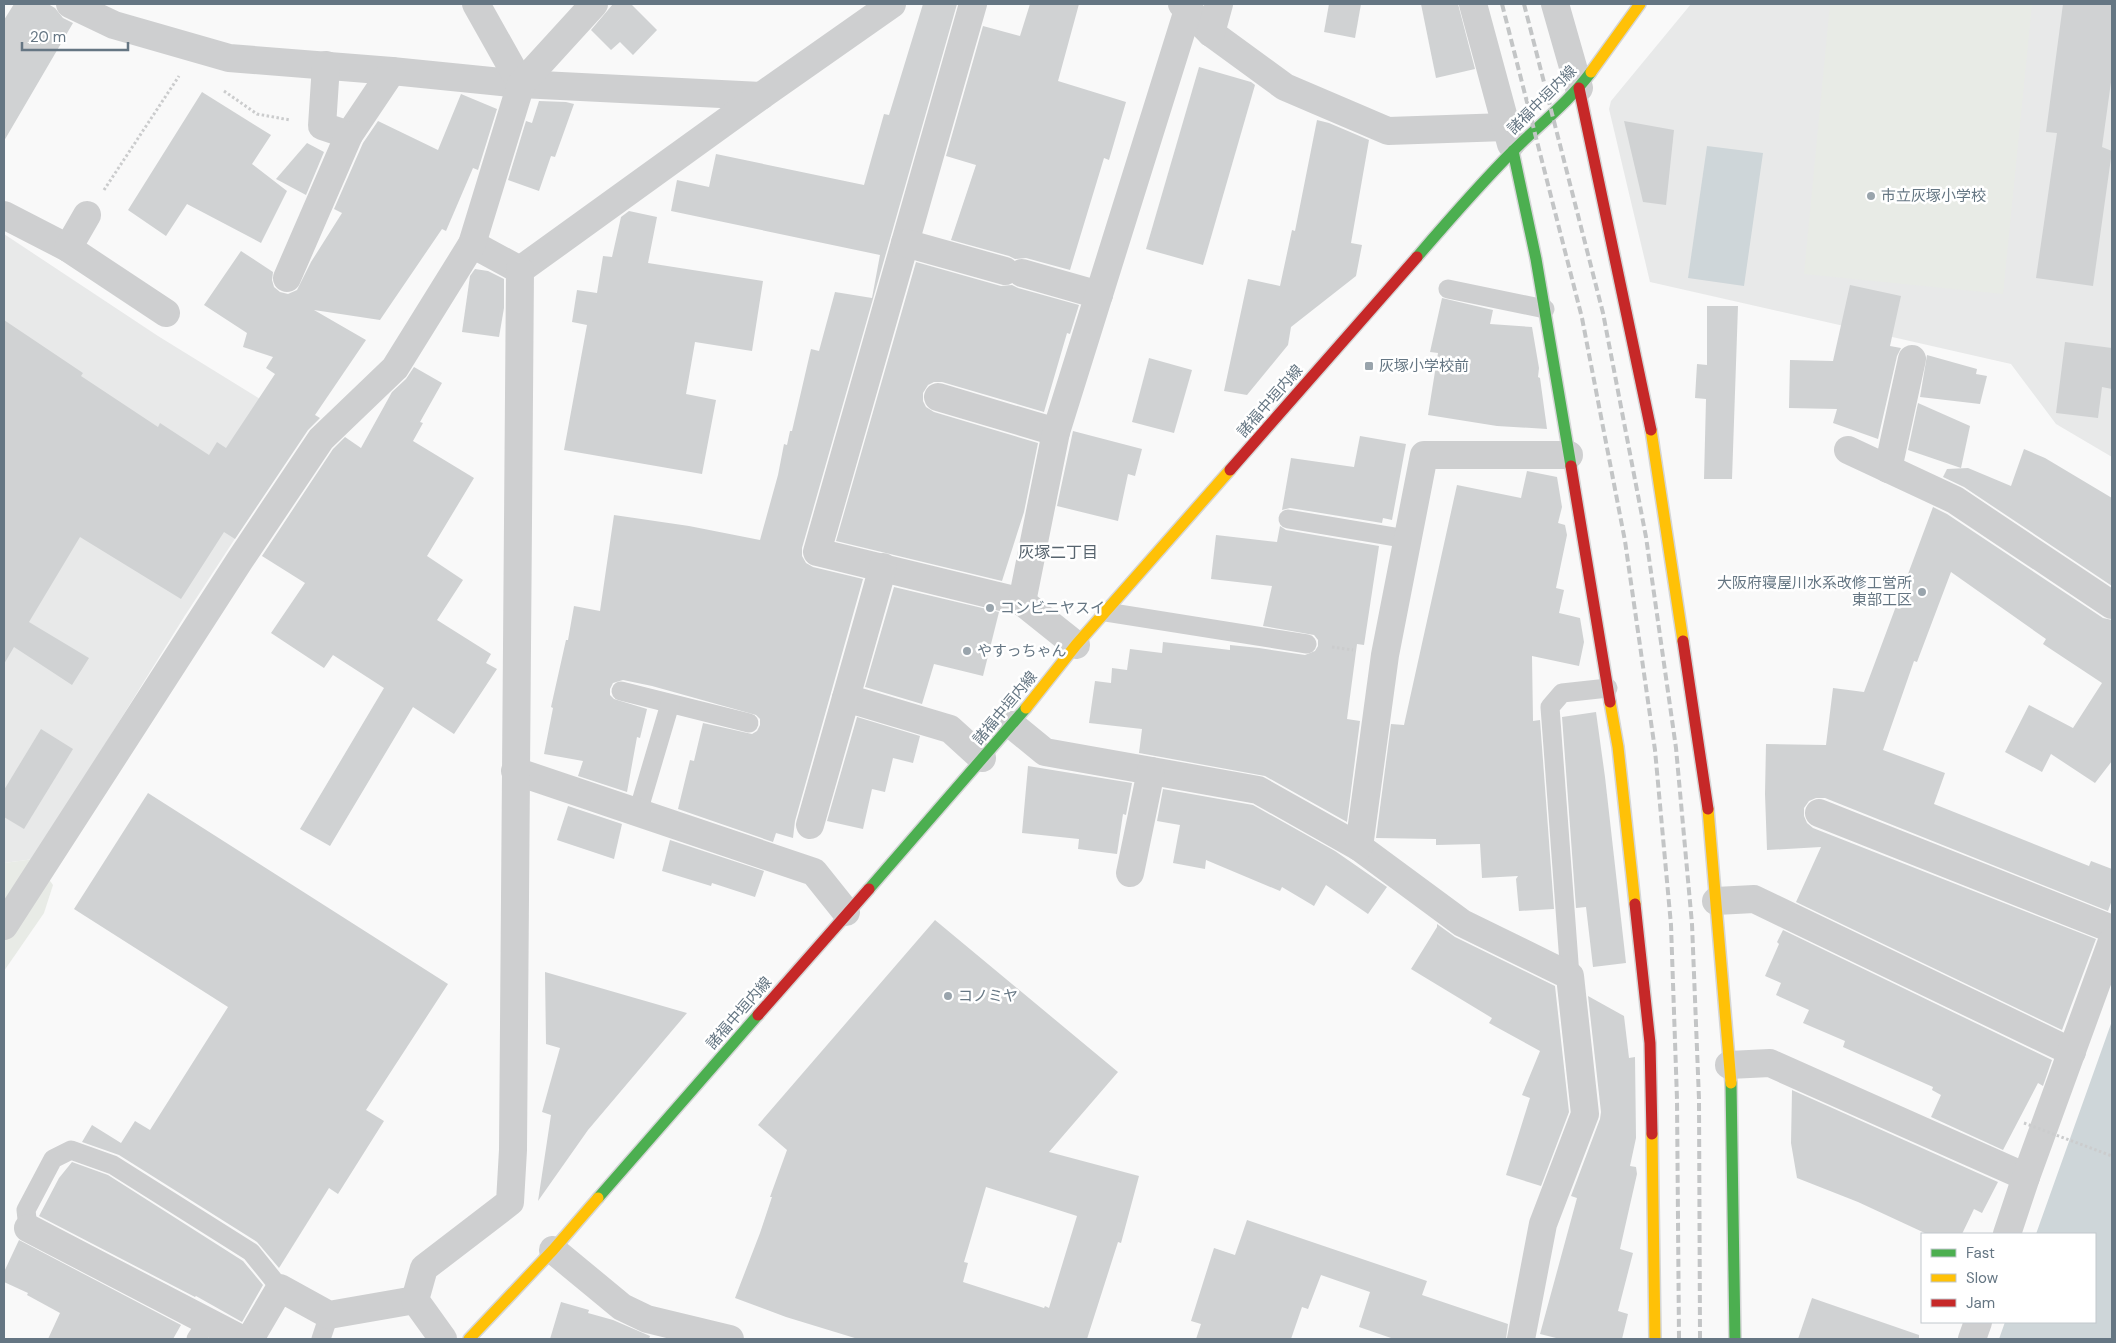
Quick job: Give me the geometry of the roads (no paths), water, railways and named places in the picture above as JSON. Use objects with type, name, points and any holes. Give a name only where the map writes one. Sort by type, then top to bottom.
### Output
[{"type":"street","points":[[70,4],[114,25],[229,58],[522,84],[761,96]]},
{"type":"street","points":[[476,4],[522,84]]},
{"type":"street","points":[[4,926],[234,568],[322,439],[395,368],[472,244],[522,84],[594,4]]},
{"type":"street","points":[[520,270],[892,4]]},
{"type":"street","points":[[973,4],[817,552],[1022,602],[1076,645]]},
{"type":"street","points":[[1211,33],[1219,4]]},
{"type":"street","points":[[1473,4],[1509,139],[1536,259],[1618,747],[1650,1043],[1655,1339]]},
{"type":"street","points":[[1555,4],[1579,88],[1656,454],[1710,824],[1732,1095],[1735,1339]]},
{"type":"street","name":"諸福中垣内線","points":[[469,1339],[553,1250],[846,912],[1012,725],[1076,645],[1509,139],[1579,88],[1640,4]]},
{"type":"street","points":[[1022,602],[1056,432],[1099,296],[1185,7],[1211,33],[1285,87],[1388,131],[1509,139]]},
{"type":"street","points":[[326,66],[322,126],[350,135]]},
{"type":"street","points":[[286,278],[350,135],[392,71]]},
{"type":"street","points":[[4,215],[68,248],[166,313]]},
{"type":"street","points":[[68,248],[88,215]]},
{"type":"street","points":[[905,243],[1099,296]]},
{"type":"street","points":[[472,244],[520,270]]},
{"type":"street","points":[[415,1300],[424,1268],[510,1202],[513,1150],[520,270]]},
{"type":"street","points":[[1888,468],[1912,359]]},
{"type":"street","points":[[938,397],[1056,432]]},
{"type":"street","points":[[1848,450],[1955,500],[2112,605]]},
{"type":"street","points":[[1359,847],[1385,655],[1424,455],[1569,455]]},
{"type":"street","points":[[810,824],[883,568]]},
{"type":"street","points":[[846,698],[950,729],[982,758]]},
{"type":"street","points":[[1012,725],[1045,752],[1258,790],[1359,847],[1462,923],[1570,976],[1585,1114],[1543,1224],[1521,1339]]},
{"type":"street","points":[[515,771],[814,872],[846,912]]},
{"type":"street","points":[[1130,873],[1150,771]]},
{"type":"street","points":[[1819,813],[2112,929]]},
{"type":"street","points":[[1716,901],[1754,899],[2072,1052]]},
{"type":"street","points":[[2007,1233],[2112,941]]},
{"type":"street","points":[[1729,1065],[1770,1062],[2026,1177]]},
{"type":"street","points":[[28,1228],[202,1330],[241,1339]]},
{"type":"street","points":[[553,1250],[622,1307],[647,1319],[730,1339]]},
{"type":"street","points":[[250,1339],[280,1288],[325,1327],[415,1300]]},
{"type":"street","points":[[415,1300],[443,1339]]},
{"type":"street","points":[[1972,1339],[1978,1323]]},
{"type":"lane","points":[[1448,289],[1545,309]]},
{"type":"lane","points":[[1288,519],[1407,539]]},
{"type":"lane","points":[[1106,612],[1307,644]]},
{"type":"lane","points":[[1570,976],[1550,707],[1562,693],[1608,688]]},
{"type":"lane","points":[[621,691],[749,723]]},
{"type":"lane","points":[[638,812],[670,704]]},
{"type":"lane","points":[[28,1228],[26,1210],[53,1159],[71,1150],[113,1165],[251,1252],[280,1288]]},
{"type":"railway","points":[[1502,4],[1582,318],[1625,541],[1655,750],[1671,925],[1677,1099],[1679,1339]]},
{"type":"railway","points":[[1524,4],[1603,313],[1646,537],[1676,748],[1692,924],[1699,1099],[1700,1339]]},
{"type":"place","name":"市立灰塚小学校","points":[[1871,196]]},
{"type":"place","name":"灰塚小学校前","points":[[1369,366]]},
{"type":"place","name":"大阪府寝屋川水系改修工営所 東部工区","points":[[1922,592]]},
{"type":"place","name":"コンビニヤスイ","points":[[990,608]]},
{"type":"place","name":"やすっちゃん","points":[[967,651]]},
{"type":"place","name":"コノミヤ","points":[[948,996]]},
{"type":"district","name":"灰塚二丁目","points":[[1058,552]]}]
